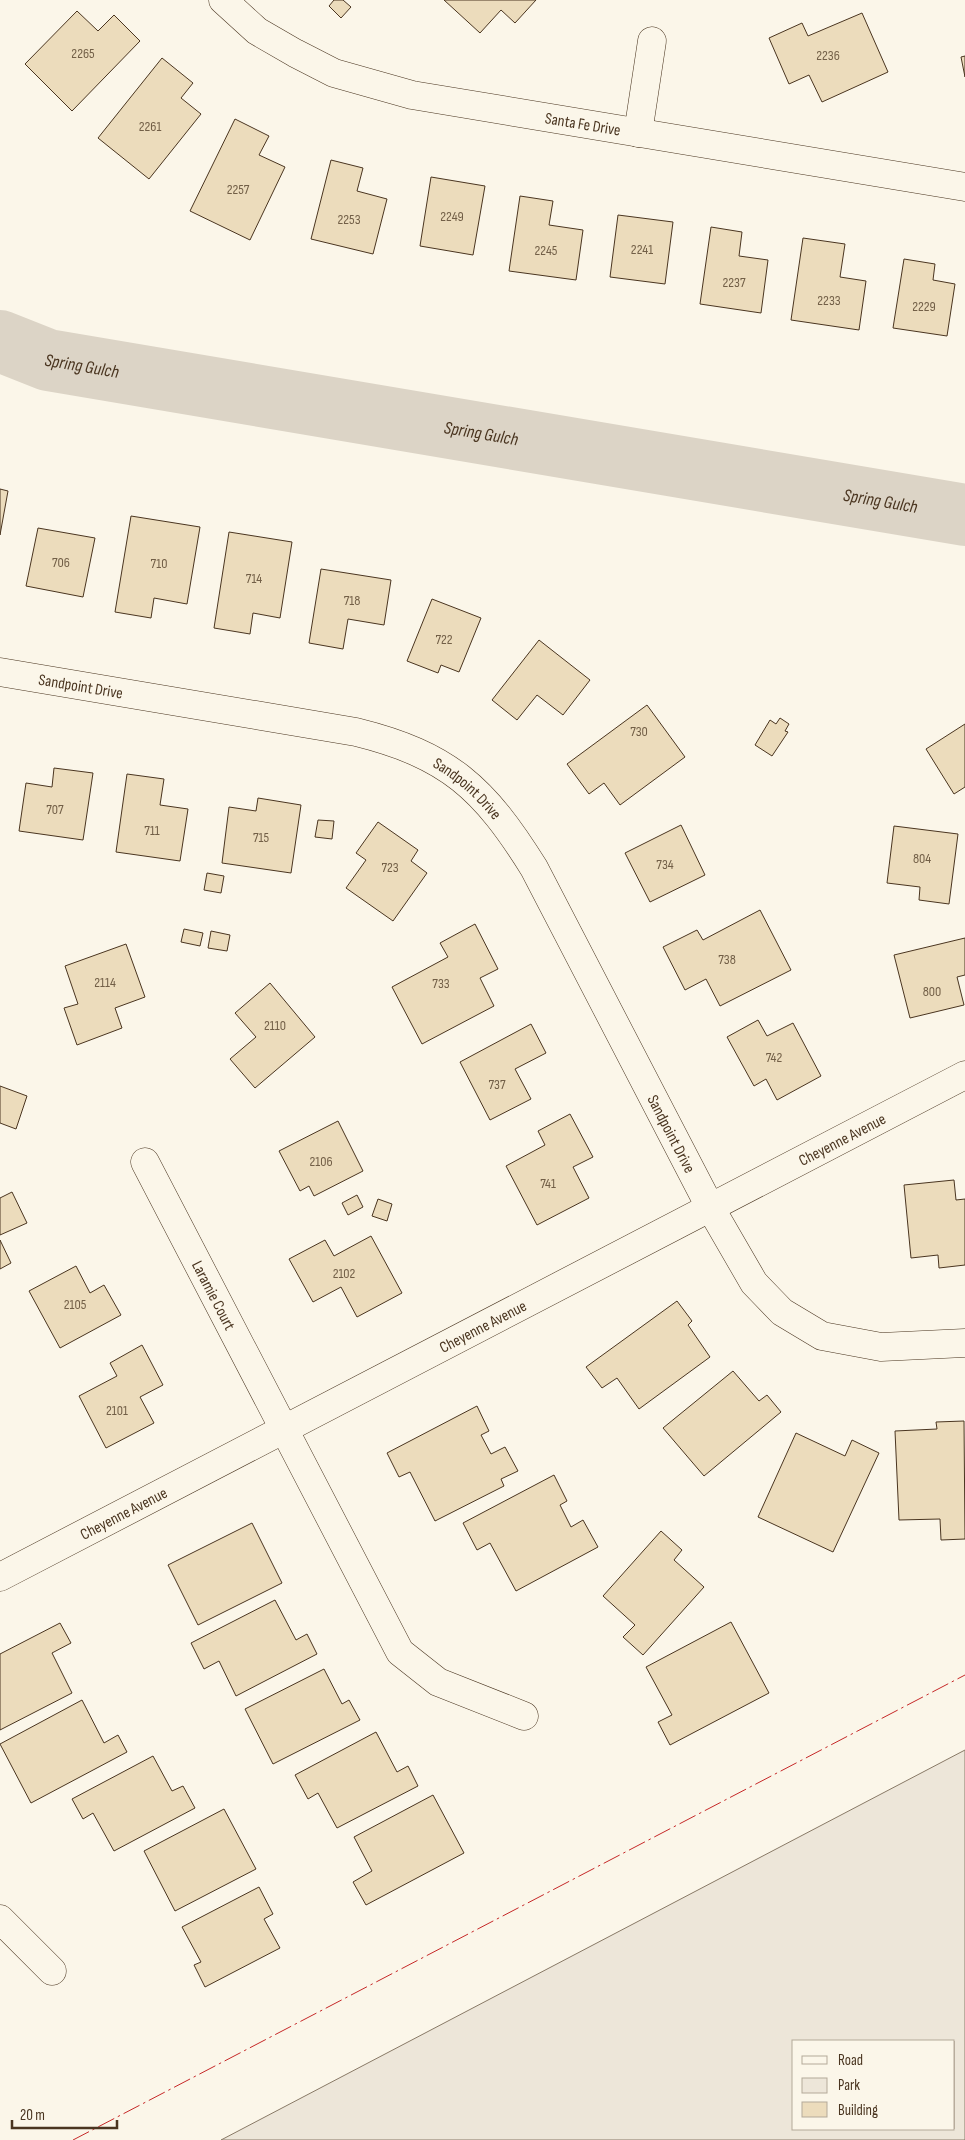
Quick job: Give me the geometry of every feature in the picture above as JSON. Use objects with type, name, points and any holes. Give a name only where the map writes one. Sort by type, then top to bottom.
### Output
[{"type":"street","name":"Santa Fe Drive","points":[[223,0],[257,31],[295,53],[334,72],[412,95],[965,188]]},
{"type":"street","points":[[638,133],[652,41]]},
{"type":"street","name":"Sandpoint Drive","points":[[0,672],[356,732],[387,740],[443,765],[480,794],[508,828],[534,868],[710,1207],[754,1283],[782,1312],[822,1336],[881,1347],[965,1343]]},
{"type":"street","name":"Cheyenne Avenue","points":[[0,1577],[965,1075]]},
{"type":"street","name":"Laramie Court","points":[[145,1162],[400,1652],[438,1682],[524,1716]]},
{"type":"street","points":[[0,1919],[52,1971]]},
{"type":"green space","points":[[965,1750],[965,2140],[221,2140]]},
{"type":"building","points":[[334,0],[343,0],[351,7],[341,18],[329,6]]},
{"type":"building","points":[[444,0],[536,0],[515,23],[501,10],[480,33]]},
{"type":"building","points":[[77,11],[98,31],[114,15],[140,41],[72,111],[25,64]]},
{"type":"building","points":[[862,13],[888,72],[822,102],[809,75],[789,84],[769,38],[802,23],[808,36]]},
{"type":"building","points":[[965,56],[965,77],[961,57]]},
{"type":"building","points":[[162,58],[193,83],[181,98],[201,114],[149,179],[98,138]]},
{"type":"building","points":[[235,119],[269,136],[259,155],[285,167],[250,240],[190,211]]},
{"type":"building","points":[[331,160],[363,168],[357,191],[387,199],[373,254],[311,239]]},
{"type":"building","points":[[431,177],[485,186],[473,255],[420,246]]},
{"type":"building","points":[[520,196],[553,201],[549,225],[583,230],[576,280],[509,271]]},
{"type":"building","points":[[618,215],[673,222],[665,284],[610,277]]},
{"type":"building","points":[[711,227],[742,232],[739,256],[768,260],[761,313],[700,304]]},
{"type":"building","points":[[803,238],[845,244],[840,277],[866,281],[859,330],[791,320]]},
{"type":"building","points":[[904,259],[935,264],[933,280],[955,284],[947,336],[893,328]]},
{"type":"building","points":[[0,489],[8,491],[0,535]]},
{"type":"building","points":[[131,516],[200,527],[187,604],[154,598],[151,618],[115,612]]},
{"type":"building","points":[[38,528],[95,538],[83,597],[26,586]]},
{"type":"building","points":[[229,532],[292,542],[280,618],[253,613],[250,634],[214,628]]},
{"type":"building","points":[[321,569],[391,580],[384,625],[348,619],[343,649],[309,643]]},
{"type":"building","points":[[432,599],[481,618],[459,672],[441,665],[438,673],[407,661]]},
{"type":"building","points":[[539,640],[590,680],[563,715],[537,695],[517,720],[492,700]]},
{"type":"building","points":[[647,705],[685,757],[620,805],[604,783],[589,794],[567,764]]},
{"type":"building","points":[[780,718],[789,724],[785,731],[788,732],[772,756],[755,745],[770,720],[776,724]]},
{"type":"building","points":[[965,724],[965,787],[954,794],[926,749]]},
{"type":"building","points":[[54,768],[93,773],[83,840],[19,831],[26,783],[52,787]]},
{"type":"building","points":[[127,774],[164,779],[160,805],[188,809],[180,861],[116,852]]},
{"type":"building","points":[[258,798],[301,805],[291,873],[222,863],[229,807],[256,811]]},
{"type":"building","points":[[318,820],[334,821],[332,839],[315,837]]},
{"type":"building","points":[[378,822],[418,850],[411,861],[427,873],[393,921],[346,888],[366,860],[356,853]]},
{"type":"building","points":[[681,825],[705,875],[650,902],[625,853]]},
{"type":"building","points":[[894,826],[958,834],[949,904],[919,900],[920,887],[887,883]]},
{"type":"building","points":[[207,873],[224,876],[221,893],[204,890]]},
{"type":"building","points":[[760,910],[791,970],[720,1006],[706,979],[685,990],[663,947],[697,930],[703,940]]},
{"type":"building","points":[[475,924],[498,969],[480,978],[494,1006],[422,1044],[392,987],[448,957],[440,943]]},
{"type":"building","points":[[184,929],[203,933],[200,946],[181,942]]},
{"type":"building","points":[[211,931],[230,935],[227,951],[208,948]]},
{"type":"building","points":[[965,938],[965,975],[957,977],[964,1005],[910,1018],[894,955]]},
{"type":"building","points":[[126,944],[145,997],[115,1008],[122,1028],[77,1045],[64,1008],[78,1004],[65,966]]},
{"type":"building","points":[[270,983],[315,1037],[255,1088],[230,1059],[256,1037],[235,1013]]},
{"type":"building","points":[[758,1020],[767,1036],[793,1023],[821,1076],[777,1100],[766,1079],[754,1086],[727,1037]]},
{"type":"building","points":[[531,1024],[546,1053],[515,1069],[531,1099],[490,1120],[460,1062]]},
{"type":"building","points":[[0,1086],[27,1096],[16,1129],[0,1123]]},
{"type":"building","points":[[570,1114],[593,1157],[573,1167],[589,1198],[537,1225],[506,1166],[545,1145],[538,1131]]},
{"type":"building","points":[[338,1121],[363,1171],[314,1196],[309,1186],[300,1191],[279,1151]]},
{"type":"building","points":[[954,1180],[956,1200],[965,1199],[965,1265],[939,1268],[938,1255],[911,1258],[904,1185]]},
{"type":"building","points":[[12,1192],[27,1223],[0,1235],[0,1198]]},
{"type":"building","points":[[357,1195],[363,1207],[348,1215],[342,1203]]},
{"type":"building","points":[[378,1199],[392,1204],[387,1221],[372,1216]]},
{"type":"building","points":[[371,1236],[402,1293],[357,1317],[341,1287],[313,1302],[289,1259],[325,1240],[334,1256]]},
{"type":"building","points":[[0,1240],[11,1263],[0,1269]]},
{"type":"building","points":[[76,1266],[90,1293],[104,1285],[121,1315],[60,1348],[29,1291]]},
{"type":"building","points":[[677,1301],[692,1321],[688,1325],[710,1357],[639,1409],[617,1378],[602,1388],[586,1367]]},
{"type":"building","points":[[142,1345],[163,1385],[140,1397],[154,1423],[106,1448],[79,1396],[117,1376],[110,1363]]},
{"type":"building","points":[[733,1371],[759,1401],[767,1395],[781,1412],[704,1476],[663,1428]]},
{"type":"building","points":[[477,1406],[489,1431],[481,1435],[491,1454],[505,1447],[518,1471],[501,1479],[504,1486],[435,1521],[410,1472],[399,1477],[387,1453]]},
{"type":"building","points":[[964,1421],[965,1539],[941,1540],[940,1519],[899,1520],[895,1431],[937,1429],[936,1422]]},
{"type":"building","points":[[796,1433],[845,1456],[852,1440],[879,1453],[833,1552],[758,1517]]},
{"type":"building","points":[[554,1475],[567,1501],[560,1505],[571,1527],[583,1520],[598,1547],[516,1591],[490,1543],[477,1550],[463,1523]]},
{"type":"building","points":[[252,1523],[282,1583],[198,1625],[168,1565]]},
{"type":"building","points":[[661,1531],[682,1550],[674,1560],[704,1587],[643,1655],[623,1637],[635,1625],[603,1596]]},
{"type":"building","points":[[275,1600],[296,1640],[307,1634],[317,1654],[236,1696],[219,1661],[204,1669],[191,1643]]},
{"type":"building","points":[[731,1622],[769,1693],[670,1745],[658,1722],[672,1715],[646,1667]]},
{"type":"building","points":[[60,1623],[71,1643],[52,1653],[72,1693],[0,1730],[0,1654]]},
{"type":"building","points":[[324,1669],[342,1704],[349,1700],[360,1720],[273,1764],[245,1709]]},
{"type":"building","points":[[82,1700],[104,1743],[118,1735],[127,1752],[31,1803],[0,1744]]},
{"type":"building","points":[[376,1732],[397,1772],[408,1766],[418,1786],[337,1828],[318,1793],[308,1799],[295,1775]]},
{"type":"building","points":[[153,1756],[172,1791],[183,1786],[195,1808],[114,1851],[93,1813],[83,1819],[72,1799]]},
{"type":"building","points":[[433,1795],[464,1853],[366,1905],[353,1882],[372,1871],[354,1837]]},
{"type":"building","points":[[224,1809],[256,1869],[175,1911],[144,1851]]},
{"type":"building","points":[[259,1887],[273,1914],[264,1919],[280,1948],[205,1987],[194,1965],[201,1962],[182,1927]]},
{"type":"waterway","name":"Spring Gulch","points":[[0,341],[48,360],[965,515]]},
{"type":"power","points":[[73,2140],[965,1675]]}]
